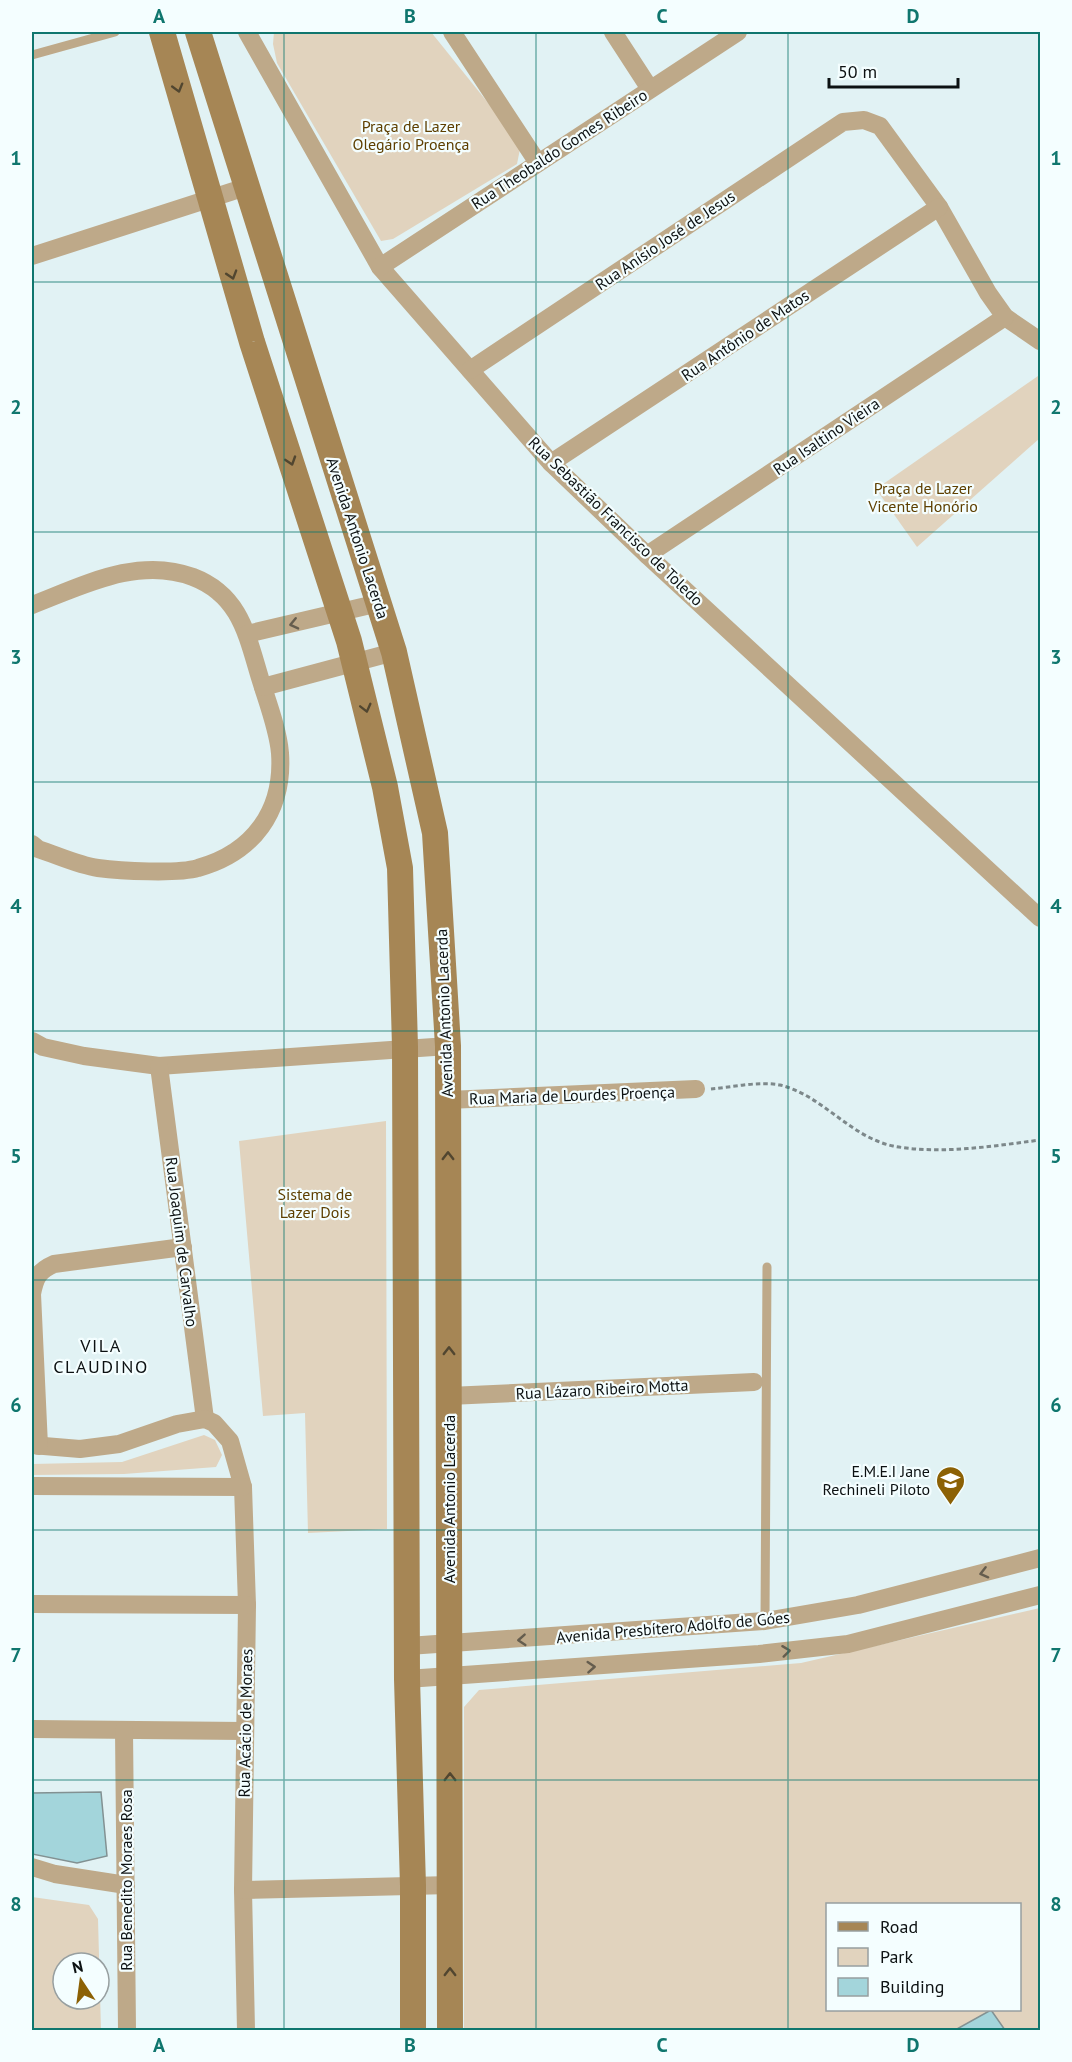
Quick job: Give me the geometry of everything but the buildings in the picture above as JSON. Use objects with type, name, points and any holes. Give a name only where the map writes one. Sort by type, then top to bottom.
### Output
[{"type":"main road","points":[[162,32],[252,342],[341,612],[385,787],[400,868],[405,1047],[407,1679],[413,1886],[413,2031]]},
{"type":"main road","name":"Avenida Antonio Lacerda","points":[[198,32],[394,652],[435,833],[448,1046],[450,2031]]},
{"type":"street","name":"Rua Sebastião Francisco de Toledo","points":[[247,32],[380,267],[551,463],[647,555],[1041,918]]},
{"type":"street","points":[[452,32],[538,163]]},
{"type":"street","points":[[613,32],[650,89]]},
{"type":"street","name":"Rua Theobaldo Gomes Ribeiro","points":[[380,267],[738,32]]},
{"type":"street","name":"Rua Anísio José de Jesus","points":[[470,370],[843,122],[864,120],[880,126],[939,207]]},
{"type":"street","points":[[32,256],[246,187]]},
{"type":"street","points":[[939,207],[988,293],[1005,317],[1041,341]]},
{"type":"street","name":"Rua Antônio de Matos","points":[[551,463],[939,207]]},
{"type":"street","name":"Rua Isaltino Vieira","points":[[647,555],[1005,317]]},
{"type":"street","points":[[32,605],[117,574],[148,568],[193,577],[229,599],[247,634],[280,753],[276,797],[262,828],[247,845],[197,869],[97,868],[38,849],[32,844]]},
{"type":"street","points":[[247,634],[379,603]]},
{"type":"street","points":[[263,687],[394,652]]},
{"type":"street","points":[[32,1041],[43,1047],[84,1056],[159,1066],[405,1047],[448,1046]]},
{"type":"street","name":"Rua Joaquim de Carvalho","points":[[159,1066],[183,1247],[210,1421]]},
{"type":"street","name":"Rua Maria de Lourdes Proença","points":[[448,1100],[696,1089]]},
{"type":"street","points":[[183,1247],[54,1264],[42,1269],[35,1278],[32,1294],[35,1446],[80,1449],[119,1444],[177,1424],[210,1421]]},
{"type":"street","name":"Rua Lázaro Ribeiro Motta","points":[[449,1396],[754,1382]]},
{"type":"street","name":"Rua Acácio de Moraes","points":[[210,1421],[230,1441],[243,1487],[247,1605],[243,1890],[246,2031]]},
{"type":"street","points":[[32,1486],[243,1487]]},
{"type":"street","name":"Avenida Presbítero Adolfo de Góes","points":[[408,1646],[450,1645],[765,1621],[858,1605],[1041,1558]]},
{"type":"street","name":"Avenida Presbítero Adolfo de Góes","points":[[407,1679],[759,1654],[848,1644],[1041,1595]]},
{"type":"street","points":[[32,1604],[247,1605]]},
{"type":"street","points":[[32,1729],[244,1731]]},
{"type":"street","name":"Rua Benedito Moraes Rosa","points":[[124,1730],[127,2031]]},
{"type":"street","points":[[32,1867],[55,1874],[126,1886]]},
{"type":"street","points":[[243,1890],[451,1885]]},
{"type":"lane","points":[[32,55],[115,32]]},
{"type":"lane","points":[[765,1621],[767,1267]]},
{"type":"path","points":[[696,1089],[778,1085],[798,1092],[866,1136],[893,1146],[962,1149],[1041,1140]]},
{"type":"green space","name":"Praça de Lazer Olegário Proença","points":[[274,32],[431,32],[521,144],[517,164],[393,239],[381,241],[277,63],[273,44]]},
{"type":"green space","name":"Praça de Lazer Vicente Honório","points":[[1038,376],[1040,378],[1040,438],[917,547],[876,489]]},
{"type":"green space","name":"Sistema de Lazer Dois","points":[[386,1121],[387,1529],[308,1533],[305,1413],[263,1416],[239,1141]]},
{"type":"green space","points":[[204,1435],[215,1440],[222,1455],[216,1467],[124,1474],[32,1475],[32,1464],[122,1462]]},
{"type":"green space","points":[[1040,1608],[1040,2030],[464,2030],[464,1707],[479,1690],[801,1663]]},
{"type":"green space","points":[[32,1897],[89,1905],[98,1919],[99,1951],[51,1951],[51,2011],[100,2011],[101,2030],[32,2030]]},
{"type":"place","name":"E.M.E.I Jane Rechineli Piloto","points":[[951,1506]]},
{"type":"district","name":"VILA CLAUDINO","points":[[101,1356]]}]
